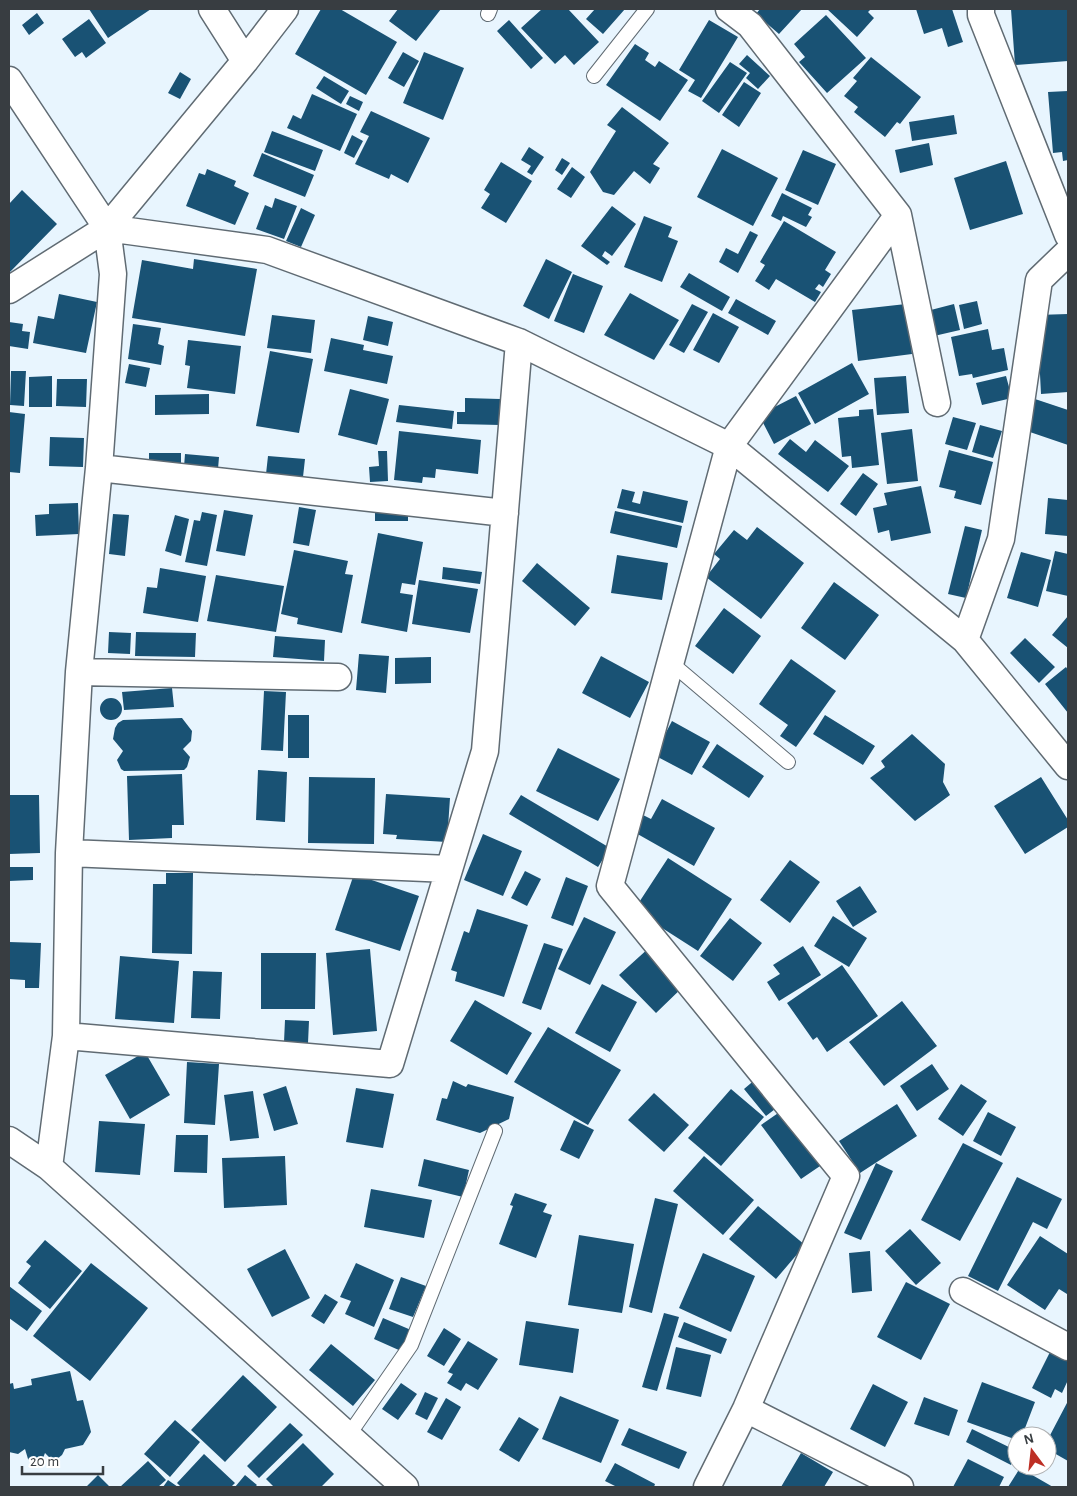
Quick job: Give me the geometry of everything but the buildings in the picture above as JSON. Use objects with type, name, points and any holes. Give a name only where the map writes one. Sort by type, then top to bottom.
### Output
[{"type":"street","points":[[212,9],[245,61]]},
{"type":"street","points":[[9,290],[107,228],[245,61],[284,9]]},
{"type":"street","points":[[729,9],[750,25],[898,216],[937,403]]},
{"type":"street","points":[[981,9],[981,14],[1068,235]]},
{"type":"street","points":[[9,80],[107,228],[113,274],[100,468],[79,672],[69,853],[66,1036],[49,1167]]},
{"type":"street","points":[[706,1487],[746,1409],[846,1176],[610,886],[729,446],[898,216]]},
{"type":"street","points":[[107,228],[267,250],[518,342],[729,446],[965,640],[1068,766]]},
{"type":"street","points":[[965,640],[1001,539],[1039,280],[1068,252]]},
{"type":"street","points":[[66,1036],[390,1064],[485,751],[518,342]]},
{"type":"street","points":[[100,468],[505,513]]},
{"type":"street","points":[[79,672],[338,677]]},
{"type":"street","points":[[69,853],[449,869]]},
{"type":"street","points":[[9,1140],[49,1167],[404,1487]]},
{"type":"street","points":[[963,1291],[1068,1347]]},
{"type":"street","points":[[746,1409],[900,1487]]},
{"type":"lane","points":[[594,76],[647,9]]},
{"type":"lane","points":[[670,662],[788,762]]},
{"type":"lane","points":[[348,1436],[411,1344],[495,1130]]}]
